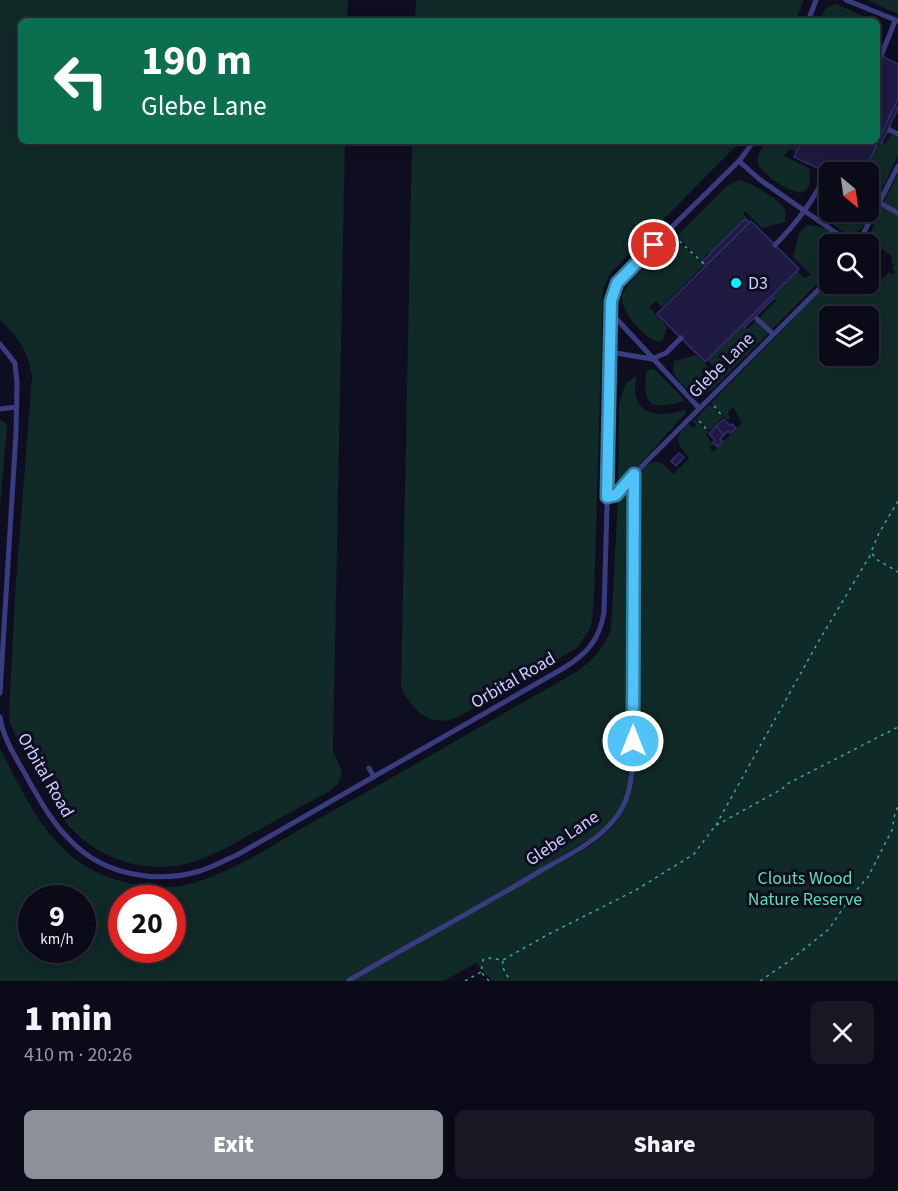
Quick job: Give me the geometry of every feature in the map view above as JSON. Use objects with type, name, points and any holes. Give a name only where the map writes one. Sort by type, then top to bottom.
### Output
[{"type":"lane","points":[[809,18],[816,0]]},
{"type":"lane","points":[[846,0],[897,21],[881,56]]},
{"type":"lane","points":[[890,130],[898,134]]},
{"type":"lane","name":"Orbital Road","points":[[0,717],[8,742],[43,805],[73,844],[110,867],[132,874],[155,877],[178,876],[200,871],[237,855],[581,657],[594,642],[602,624],[604,612],[611,301],[617,283],[739,161],[752,144]]},
{"type":"lane","points":[[739,161],[759,178],[838,234]]},
{"type":"lane","points":[[864,234],[898,166]]},
{"type":"lane","points":[[775,245],[792,228],[819,189]]},
{"type":"lane","points":[[880,204],[898,213]]},
{"type":"lane","name":"Glebe Lane","points":[[607,497],[616,495],[692,415],[819,289]]},
{"type":"lane","points":[[611,314],[699,408]]},
{"type":"lane","points":[[757,318],[773,334]]},
{"type":"lane","points":[[610,352],[652,359],[661,357],[681,338]]},
{"type":"lane","points":[[0,344],[15,363],[17,407],[0,693]]},
{"type":"lane","points":[[0,410],[17,407]]},
{"type":"lane","name":"Glebe Lane","points":[[348,981],[490,902],[594,839],[620,812],[630,785],[633,762],[634,474]]},
{"type":"lane","points":[[0,728],[8,742]]},
{"type":"lane","points":[[369,768],[374,777]]},
{"type":"path","points":[[669,230],[704,264]]},
{"type":"path","points":[[707,400],[723,417]]},
{"type":"path","points":[[692,415],[708,431]]},
{"type":"path","points":[[481,972],[483,960],[488,958],[503,960],[627,895],[685,861],[697,851],[715,826],[817,644],[871,554],[879,533],[898,501]]},
{"type":"path","points":[[871,554],[898,572]]},
{"type":"path","points":[[715,826],[787,784],[898,727]]},
{"type":"path","points":[[760,981],[829,929],[867,877],[892,830],[898,807]]},
{"type":"path","points":[[503,960],[502,966],[510,981]]},
{"type":"path","points":[[465,981],[481,972]]},
{"type":"path","points":[[481,972],[489,981]]},
{"type":"green space","points":[[0,0],[348,0],[347,18],[18,18],[18,144],[345,144],[333,752],[341,769],[341,778],[328,792],[221,850],[189,863],[156,867],[140,865],[108,855],[81,838],[57,809],[20,746],[12,727],[9,718],[15,595],[32,376],[22,345],[0,320]]},
{"type":"green space","points":[[416,0],[804,0],[796,18],[415,18]]},
{"type":"green space","points":[[867,0],[898,0],[898,14]]},
{"type":"green space","points":[[835,4],[867,18],[820,18],[825,9]]},
{"type":"green space","points":[[891,134],[898,137],[898,155],[879,196],[879,162],[869,162],[877,144],[880,144],[880,142],[885,144]]},
{"type":"green space","points":[[412,144],[738,144],[609,275],[603,290],[594,600],[591,627],[577,648],[450,720],[441,721],[424,716],[411,704],[401,687]]},
{"type":"green space","points":[[764,144],[800,144],[796,152],[790,149],[784,156],[809,168],[810,183],[806,190],[798,192],[789,189],[769,176],[758,164]]},
{"type":"green space","name":"Clouts Wood Nature Reserve","points":[[898,174],[898,981],[492,981],[476,963],[444,981],[352,981],[586,848],[617,821],[629,797],[635,761],[638,478],[646,466],[653,462],[662,463],[673,474],[688,460],[689,457],[681,448],[678,440],[680,433],[688,424],[694,428],[696,425],[692,421],[695,419],[708,432],[706,435],[714,445],[711,447],[708,445],[713,452],[742,423],[733,407],[728,412],[730,418],[727,420],[711,403],[819,292],[879,294],[879,279],[889,272],[893,275],[895,271],[892,269],[894,265],[891,263],[892,257],[879,248],[879,234],[871,234],[875,222],[879,222],[879,212]]},
{"type":"green space","points":[[739,180],[763,191],[781,204],[785,210],[785,222],[762,228],[745,211],[743,214],[749,220],[709,255],[707,253],[702,262],[677,236],[727,186]]},
{"type":"green space","points":[[830,222],[867,222],[857,232],[845,233]]},
{"type":"green space","points":[[807,225],[817,226],[833,234],[819,234],[819,282],[713,389],[701,393],[690,391],[673,372],[674,361],[696,355],[711,370],[714,367],[707,360],[743,325],[748,329],[776,301],[772,296],[797,271],[804,278],[811,275],[793,257],[799,233]]},
{"type":"green space","points":[[675,238],[704,265],[662,307],[656,301],[649,307],[667,327],[663,340],[658,342],[641,331],[633,322],[624,306],[622,296],[637,275]]},
{"type":"green space","points":[[654,369],[684,401],[664,405],[651,403],[646,392],[646,371]]},
{"type":"green space","points":[[636,376],[635,391],[641,407],[647,411],[662,414],[686,410],[685,414],[618,488],[619,404],[626,383]]},
{"type":"green space","points":[[710,404],[723,417],[709,431],[696,418]]},
{"type":"green space","points":[[0,420],[7,426],[0,507]]},
{"type":"green space","points":[[628,485],[630,486],[630,761],[628,783],[622,803],[613,819],[596,835],[513,885],[343,981],[0,981],[0,749],[37,817],[61,847],[92,870],[137,885],[108,885],[108,963],[186,963],[185,885],[234,867],[576,672],[593,659],[602,648],[611,629],[618,499]]},
{"type":"building","points":[[880,55],[898,64],[898,99],[880,138]]},
{"type":"building","points":[[895,105],[898,109],[889,127],[891,128],[889,133],[887,132],[882,143],[880,137]]},
{"type":"building","points":[[800,144],[877,144],[869,162],[819,162],[819,169],[794,157]]},
{"type":"building","points":[[745,219],[749,223],[707,264],[704,264],[702,262]]},
{"type":"building","name":"D3","points":[[751,221],[799,269],[705,362],[657,314]]},
{"type":"building","points":[[772,296],[774,298],[745,327],[743,325]]},
{"type":"building","points":[[724,419],[730,426],[732,424],[736,428],[724,435],[716,426]]},
{"type":"building","points":[[716,426],[724,435],[720,439],[723,441],[717,447],[713,442],[715,440],[709,434]]},
{"type":"building","points":[[679,453],[684,457],[676,466],[671,461]]},
{"type":"place","name":"D3","points":[[736,283]]},
{"type":"route","points":[[633,741],[634,474],[616,495],[607,497],[611,301],[617,283],[654,245]]}]
